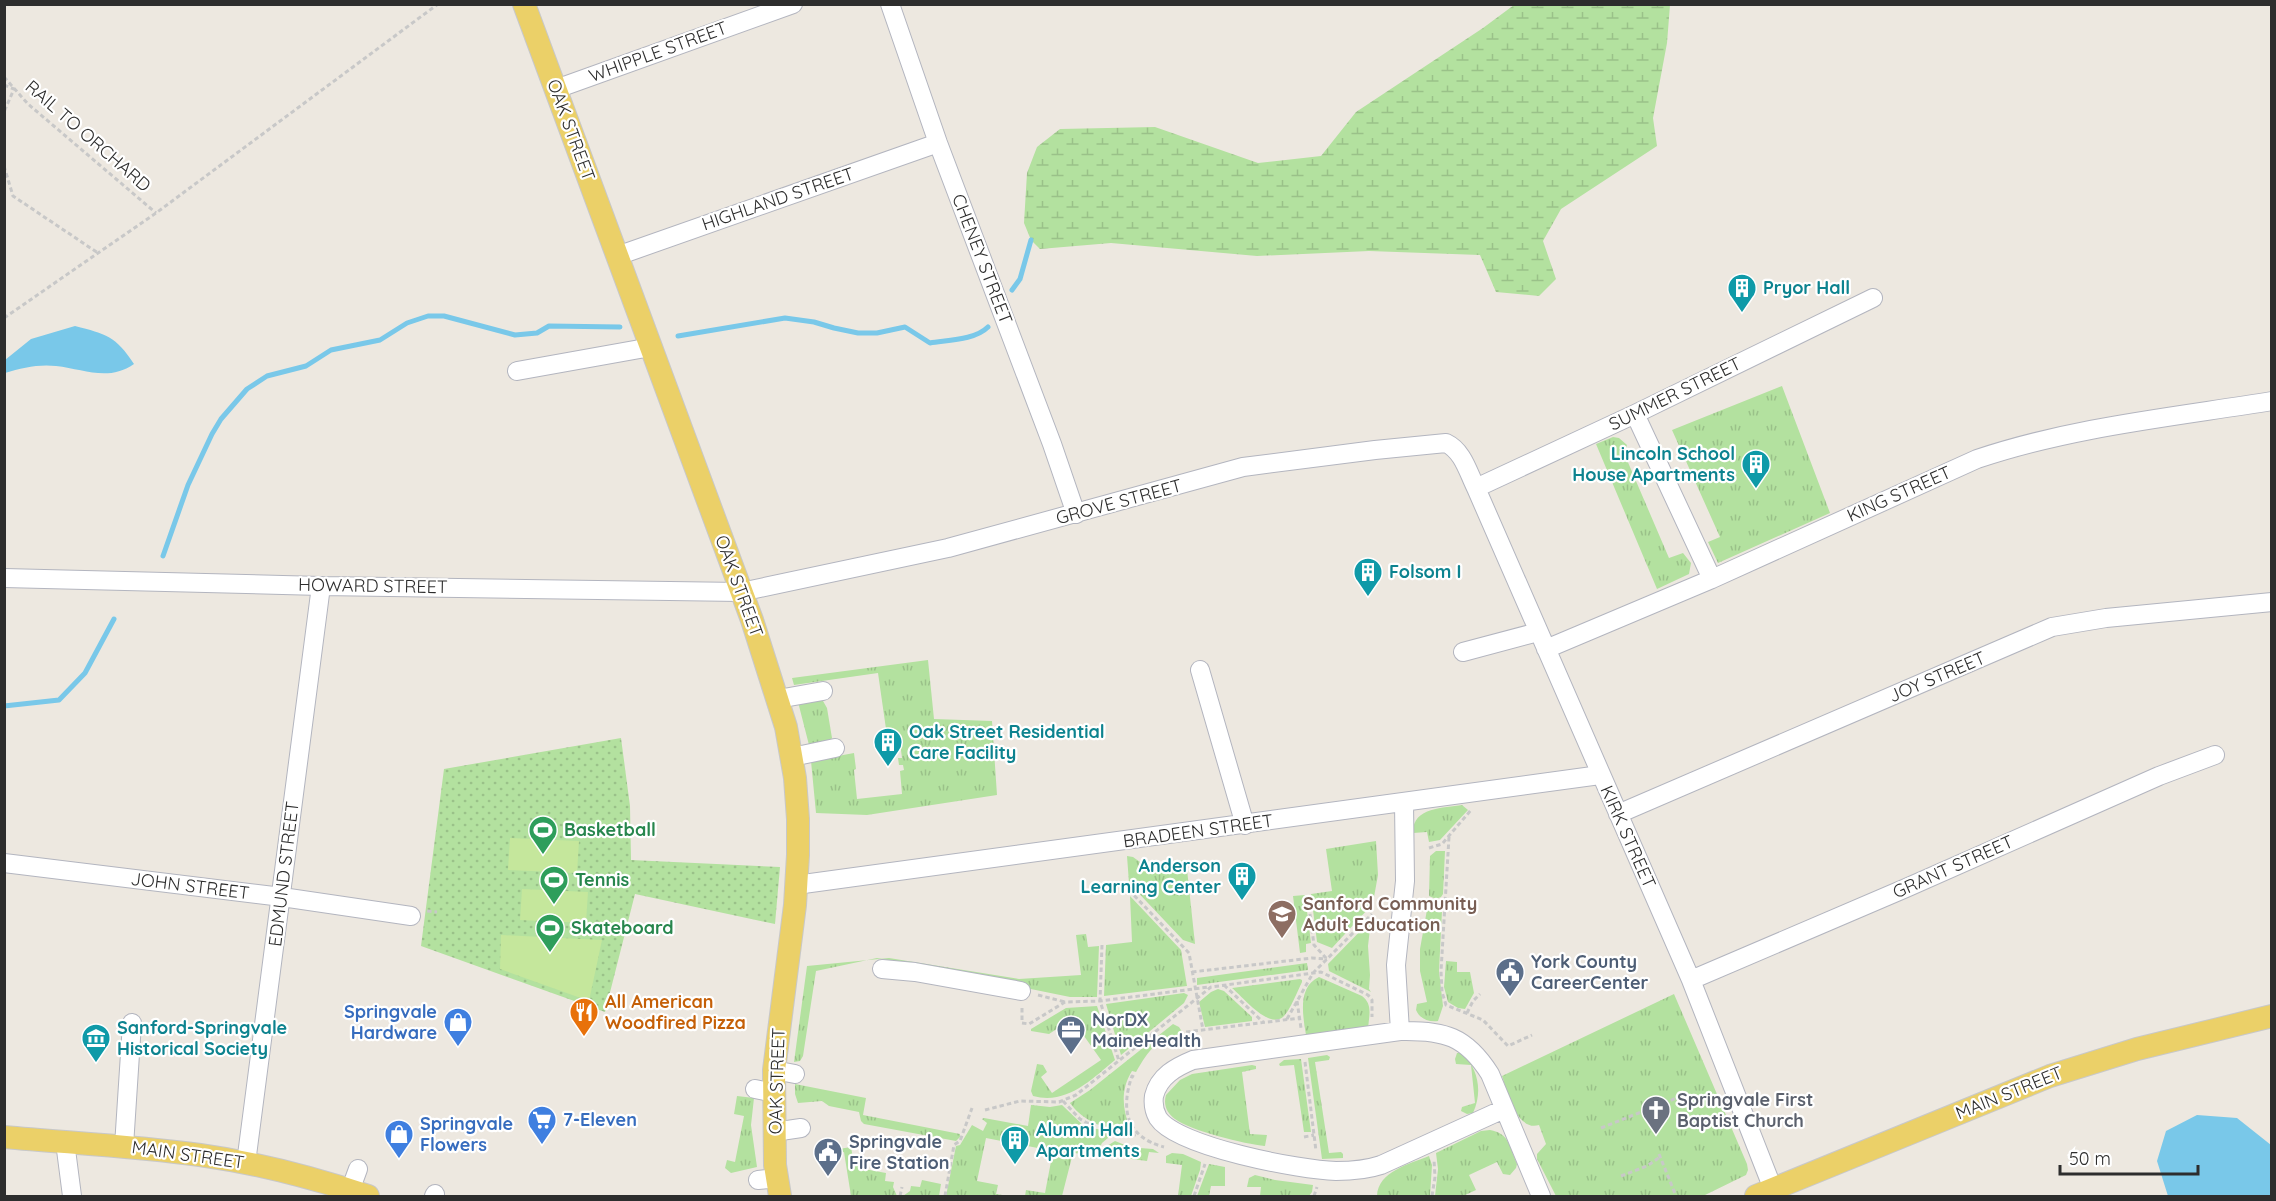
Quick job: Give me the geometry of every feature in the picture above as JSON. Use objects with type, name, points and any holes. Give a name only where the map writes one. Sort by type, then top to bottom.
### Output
[{"type":"main road","name":"OAK STREET","points":[[524,4],[741,591],[778,699],[792,757],[798,819],[784,1072],[764,1091],[774,1132],[772,1185]]},
{"type":"main road","name":"MAIN STREET","points":[[1764,1193],[2050,1076],[2137,1049],[2271,1016]]},
{"type":"main road","name":"MAIN STREET","points":[[4,1137],[124,1146],[201,1155],[277,1169],[362,1195]]},
{"type":"street","name":"WHIPPLE STREET","points":[[556,89],[793,4]]},
{"type":"street","name":"CHENEY STREET","points":[[890,4],[938,143],[1052,444],[1076,514]]},
{"type":"street","name":"HIGHLAND STREET","points":[[617,256],[938,143]]},
{"type":"street","name":"SUMMER STREET","points":[[1476,488],[1635,414],[1873,298]]},
{"type":"street","points":[[517,370],[651,346]]},
{"type":"street","name":"KING STREET","points":[[1546,649],[1712,579],[1977,459],[2018,445],[2126,423],[2271,401]]},
{"type":"street","points":[[1635,414],[1712,579]]},
{"type":"street","name":"GROVE STREET","points":[[741,591],[948,548],[1243,467],[1440,443],[1455,448],[1476,488]]},
{"type":"street","name":"KIRK STREET","points":[[1476,488],[1691,980],[1764,1193]]},
{"type":"street","name":"HOWARD STREET","points":[[4,578],[741,591]]},
{"type":"street","name":"EDMUND STREET","points":[[246,1163],[321,585]]},
{"type":"street","name":"JOY STREET","points":[[1618,814],[2052,627],[2106,618],[2271,602]]},
{"type":"street","points":[[1463,652],[1538,632]]},
{"type":"street","points":[[1200,670],[1245,825]]},
{"type":"street","points":[[778,699],[823,691]]},
{"type":"street","points":[[792,757],[835,748]]},
{"type":"street","name":"GRANT STREET","points":[[1691,980],[2159,776],[2215,755]]},
{"type":"street","name":"BRADEEN STREET","points":[[796,885],[1600,776]]},
{"type":"street","points":[[1400,1031],[1396,965],[1405,881],[1404,803]]},
{"type":"street","name":"JOHN STREET","points":[[4,863],[282,897],[411,916]]},
{"type":"street","points":[[882,969],[915,972],[1021,991]]},
{"type":"street","points":[[124,1146],[132,1023]]},
{"type":"street","points":[[1504,1109],[1382,1166],[1368,1169],[1318,1169],[1292,1167],[1208,1145],[1165,1125],[1158,1119],[1154,1107],[1157,1086],[1166,1075],[1178,1066],[1193,1060],[1400,1031],[1431,1032],[1459,1040],[1471,1047],[1481,1059],[1490,1074],[1541,1197]]},
{"type":"street","points":[[774,1132],[801,1128]]},
{"type":"street","points":[[65,1142],[72,1197]]},
{"type":"street","points":[[358,1169],[362,1195]]},
{"type":"path","points":[[4,318],[156,213],[438,4]]},
{"type":"path","name":"RAIL TO ORCHARD","points":[[4,77],[28,104],[156,213]]},
{"type":"path","points":[[4,85],[15,89],[4,112]]},
{"type":"path","points":[[4,166],[13,196],[98,253]]},
{"type":"path","points":[[1429,848],[1442,844],[1476,805],[1475,793]]},
{"type":"path","points":[[1449,837],[1442,992],[1446,1005],[1489,1025],[1508,1046],[1532,1035]]},
{"type":"path","points":[[1129,890],[1189,953],[1203,1030]]},
{"type":"path","points":[[1308,898],[1314,945],[1327,959]]},
{"type":"path","points":[[1429,900],[1445,903]]},
{"type":"path","points":[[1287,1019],[1313,973],[1372,914]]},
{"type":"path","points":[[1102,945],[1100,1001],[1119,1061]]},
{"type":"path","points":[[1192,972],[1312,958],[1327,959]]},
{"type":"path","points":[[1065,1002],[1029,1024],[1022,1023],[1021,991],[1065,1002],[1100,1001],[1321,972],[1371,997],[1373,1006],[1371,1036]]},
{"type":"path","points":[[1224,985],[1264,1023]]},
{"type":"path","points":[[985,1110],[1020,1101],[1063,1101],[1076,1095],[1210,987]]},
{"type":"path","points":[[1467,1013],[1473,1001],[1480,994]]},
{"type":"path","points":[[1297,1001],[1318,1169],[1314,1197]]},
{"type":"path","points":[[1186,1032],[1300,1018]]},
{"type":"path","points":[[1601,1128],[1683,1095]]},
{"type":"path","points":[[1063,1101],[1087,1124],[1138,1135]]},
{"type":"path","points":[[945,1197],[954,1144],[960,1141],[972,1107]]},
{"type":"path","points":[[1304,1137],[1314,1135]]},
{"type":"path","points":[[1431,1143],[1435,1177],[1432,1197]]},
{"type":"path","points":[[1621,1176],[1647,1166],[1659,1156],[1676,1197]]},
{"type":"path","points":[[900,1197],[902,1187]]},
{"type":"green space","points":[[1514,5],[1670,5],[1667,43],[1653,118],[1657,146],[1561,209],[1543,241],[1556,279],[1539,296],[1496,292],[1480,255],[1369,251],[1257,256],[1111,243],[1040,249],[1031,240],[1024,223],[1027,173],[1037,147],[1060,129],[1155,127],[1258,163],[1321,156],[1356,112]]},
{"type":"green space","points":[[1782,386],[1830,513],[1718,563],[1708,542],[1720,537],[1672,430]]},
{"type":"green space","points":[[1613,437],[1619,438],[1627,445],[1624,453],[1669,558],[1683,553],[1691,563],[1689,574],[1657,589],[1596,444]]},
{"type":"green space","points":[[928,660],[934,719],[992,721],[997,795],[867,815],[816,813],[811,761],[854,753],[857,799],[902,794],[900,771],[904,770],[903,765],[899,765],[898,758],[902,758],[899,735],[887,736],[878,673],[794,685],[792,678]]},
{"type":"green space","points":[[817,698],[823,701],[827,708],[832,738],[830,741],[809,745],[798,702]]},
{"type":"green space","points":[[621,738],[630,806],[631,860],[780,867],[775,924],[635,894],[605,1012],[421,946],[444,769]]},
{"type":"green space","points":[[1462,805],[1468,810],[1440,840],[1429,842],[1427,832],[1413,833],[1414,824],[1418,818],[1430,810]]},
{"type":"green space","name":"Basketball","points":[[510,838],[579,841],[577,873],[508,870]]},
{"type":"green space","points":[[1376,841],[1378,875],[1372,908],[1368,909],[1332,948],[1317,942],[1311,894],[1332,891],[1326,849]]},
{"type":"green space","points":[[1436,851],[1445,851],[1443,894],[1436,899],[1429,896],[1430,856]]},
{"type":"green space","points":[[1127,856],[1133,857],[1154,872],[1164,871],[1165,863],[1186,860],[1195,944],[1183,940],[1129,883]]},
{"type":"green space","name":"Tennis","points":[[522,889],[588,892],[586,923],[520,920]]},
{"type":"green space","points":[[1305,895],[1311,943],[1306,944],[1306,952],[1300,953],[1293,896]]},
{"type":"green space","points":[[1130,896],[1181,950],[1187,986],[1104,996],[1106,945],[1132,942]]},
{"type":"green space","points":[[1428,904],[1438,906],[1442,911],[1439,971],[1443,1006],[1438,1021],[1425,1019],[1416,1010],[1417,1004],[1427,1002],[1420,971],[1420,949]]},
{"type":"green space","points":[[1371,920],[1368,946],[1369,989],[1371,992],[1329,971],[1328,964]]},
{"type":"green space","points":[[1086,934],[1088,947],[1099,946],[1097,997],[1070,997],[881,959],[889,958],[1019,979],[1081,975],[1076,935]]},
{"type":"green space","name":"Skateboard","points":[[501,935],[602,940],[589,1001],[500,969]]},
{"type":"green space","points":[[867,960],[816,971],[803,1056],[800,1061],[794,1062],[807,966]]},
{"type":"green space","points":[[1446,961],[1457,962],[1457,972],[1470,972],[1474,993],[1465,1009],[1448,1002],[1444,987]]},
{"type":"green space","points":[[1307,963],[1308,970],[1197,985],[1197,978]]},
{"type":"green space","points":[[1319,977],[1365,999],[1370,1011],[1368,1029],[1306,1035],[1304,995],[1312,982]]},
{"type":"green space","points":[[1300,979],[1302,982],[1288,1010],[1283,1017],[1277,1020],[1263,1015],[1232,988]]},
{"type":"green space","points":[[1218,989],[1224,991],[1252,1017],[1252,1021],[1205,1027],[1199,1002]]},
{"type":"green space","points":[[1184,993],[1188,995],[1184,1003],[1121,1055],[1106,1004]]},
{"type":"green space","points":[[1674,994],[1747,1164],[1746,1175],[1703,1196],[1556,1196],[1537,1159],[1537,1154],[1546,1144],[1539,1125],[1531,1126],[1519,1117],[1510,1100],[1502,1076]]},
{"type":"green space","points":[[1097,1006],[1115,1060],[1087,1083],[1068,1094],[1045,1098],[1033,1096],[1031,1091],[1037,1064],[1043,1065],[1047,1072],[1041,1077],[1052,1093],[1101,1060],[1072,1019],[1049,1034],[1031,1031],[1031,1029],[1066,1008]]},
{"type":"green space","points":[[1173,1024],[1179,1027],[1184,1035],[1160,1042],[1145,1057],[1136,1072],[1132,1071],[1128,1078],[1124,1098],[1129,1126],[1113,1128],[1096,1124],[1081,1115],[1070,1103],[1090,1090]]},
{"type":"green space","points":[[1457,1053],[1463,1053],[1468,1060],[1472,1066],[1477,1081],[1478,1097],[1473,1113],[1467,1114],[1461,1111],[1462,1107],[1475,1103],[1471,1065],[1456,1064]]},
{"type":"green space","points":[[1327,1055],[1330,1057],[1329,1060],[1315,1062],[1329,1153],[1341,1152],[1343,1158],[1322,1159],[1308,1058]]},
{"type":"green space","points":[[1301,1059],[1311,1132],[1304,1132],[1294,1065],[1280,1066],[1279,1064],[1284,1060]]},
{"type":"green space","points":[[1256,1066],[1256,1069],[1242,1072],[1250,1134],[1267,1135],[1265,1146],[1232,1140],[1193,1128],[1175,1119],[1168,1111],[1165,1105],[1166,1095],[1180,1080],[1192,1074]]},
{"type":"green space","points":[[795,1084],[866,1098],[863,1115],[960,1134],[960,1137],[956,1141],[864,1124],[859,1112],[829,1106],[822,1101],[798,1103]]},
{"type":"green space","points":[[737,1096],[754,1098],[751,1125],[757,1167],[731,1173],[725,1168],[727,1160],[735,1162],[744,1116],[734,1114]]},
{"type":"green space","points":[[1031,1105],[1050,1107],[1062,1105],[1085,1127],[1115,1132],[1102,1143],[1096,1155],[1073,1153],[1062,1196],[1025,1196],[1026,1190],[1045,1193],[1053,1151],[986,1138],[977,1181],[998,1185],[996,1194],[1009,1196],[946,1196],[956,1146],[960,1145],[972,1125],[983,1131],[987,1123],[982,1119],[984,1118],[1028,1126]]},
{"type":"green space","points":[[1490,1130],[1501,1134],[1508,1142],[1517,1164],[1516,1168],[1510,1175],[1503,1174],[1497,1162],[1469,1175],[1476,1190],[1463,1196],[1435,1196],[1438,1169],[1436,1153],[1481,1131]]},
{"type":"green space","points":[[1115,1141],[1125,1145],[1130,1153],[1136,1153],[1140,1148],[1153,1149],[1159,1153],[1149,1152],[1147,1161],[1101,1155],[1107,1146]]},
{"type":"green space","points":[[851,1147],[854,1164],[864,1165],[864,1169],[886,1173],[885,1181],[894,1182],[893,1187],[897,1196],[851,1196],[844,1152],[814,1157],[814,1153]]},
{"type":"green space","points":[[1172,1153],[1183,1154],[1201,1162],[1191,1196],[1178,1196],[1182,1165],[1166,1163],[1166,1156]]},
{"type":"green space","points":[[1429,1156],[1432,1165],[1430,1196],[1377,1196],[1379,1187],[1389,1174]]},
{"type":"green space","points":[[1209,1164],[1225,1167],[1225,1186],[1211,1186],[1209,1196],[1197,1196]]},
{"type":"green space","points":[[1255,1175],[1313,1185],[1312,1192],[1309,1196],[1260,1196],[1261,1187],[1247,1187],[1249,1178]]},
{"type":"green space","points":[[922,1180],[941,1184],[939,1196],[903,1196],[910,1191],[911,1186],[920,1187]]},
{"type":"water","points":[[75,326],[95,331],[116,342],[134,364],[115,372],[105,373],[49,366],[30,367],[5,373],[5,360],[31,339]]},
{"type":"water","points":[[2197,1115],[2237,1118],[2271,1145],[2271,1196],[2168,1196],[2157,1161],[2166,1131]]},
{"type":"waterway","points":[[1012,290],[1020,279],[1031,240]]},
{"type":"waterway","points":[[163,556],[188,485],[212,434],[221,419],[247,389],[267,376],[306,366],[331,350],[380,340],[407,323],[428,316],[444,316],[515,335],[537,333],[549,326],[620,327]]},
{"type":"waterway","points":[[678,336],[785,318],[814,322],[858,333],[877,333],[905,327],[930,343],[969,337],[988,327]]},
{"type":"waterway","points":[[4,706],[59,700],[85,673],[114,619]]},
{"type":"place","name":"Pryor Hall","points":[[1742,314]]},
{"type":"place","name":"Lincoln School House Apartments","points":[[1756,490]]},
{"type":"place","name":"Folsom I","points":[[1368,598]]},
{"type":"place","name":"Oak Street Residential Care Facility","points":[[888,768]]},
{"type":"place","name":"Basketball","points":[[543,856]]},
{"type":"place","name":"Anderson Learning Center","points":[[1242,902]]},
{"type":"place","name":"Tennis","points":[[554,906]]},
{"type":"place","name":"Sanford Community Adult Education","points":[[1282,940]]},
{"type":"place","name":"Skateboard","points":[[550,954]]},
{"type":"place","name":"York County CareerCenter","points":[[1510,998]]},
{"type":"place","name":"All American Woodfired Pizza","points":[[584,1038]]},
{"type":"place","name":"Springvale Hardware","points":[[458,1048]]},
{"type":"place","name":"NorDX MaineHealth","points":[[1071,1056]]},
{"type":"place","name":"Sanford-Springvale Historical Society","points":[[96,1064]]},
{"type":"place","name":"Springvale First Baptist Church","points":[[1656,1136]]},
{"type":"place","name":"7-Eleven","points":[[542,1146]]},
{"type":"place","name":"Springvale Flowers","points":[[399,1160]]},
{"type":"place","name":"Alumni Hall Apartments","points":[[1015,1166]]},
{"type":"place","name":"Springvale Fire Station","points":[[828,1178]]}]
